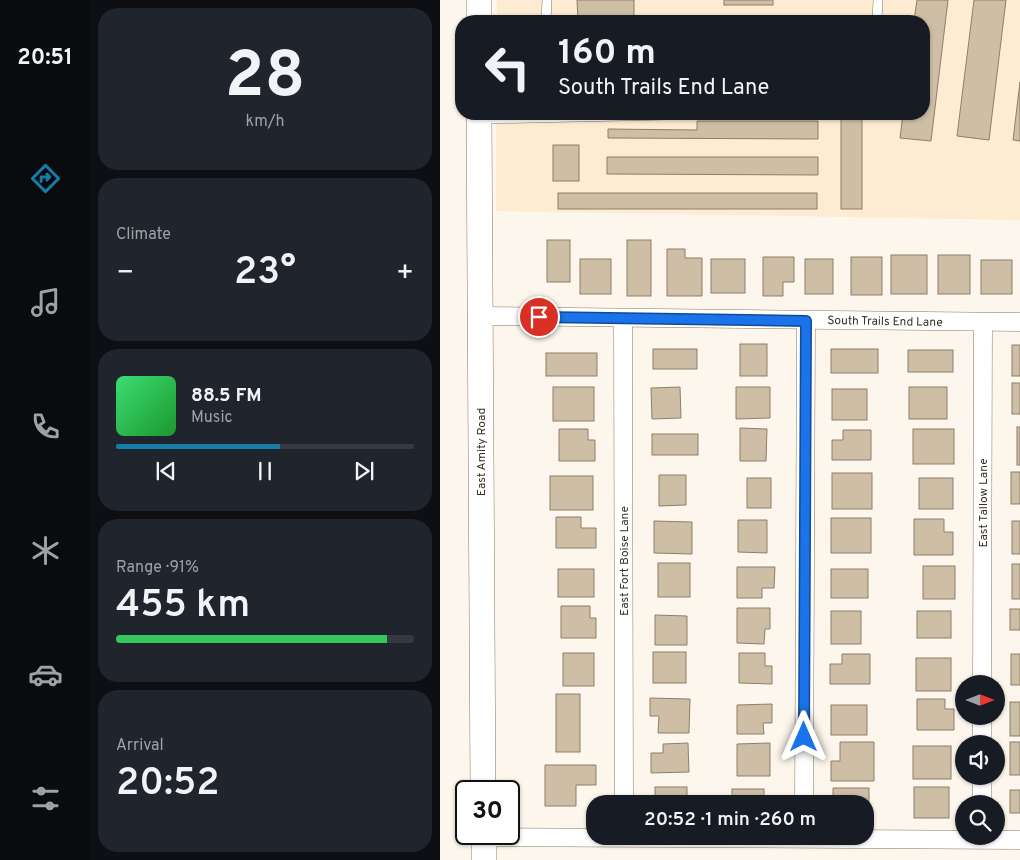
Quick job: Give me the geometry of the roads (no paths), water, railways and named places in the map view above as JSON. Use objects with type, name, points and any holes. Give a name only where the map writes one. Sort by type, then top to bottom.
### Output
[{"type":"street","points":[[479,0],[479,15]]},
{"type":"street","name":"East Amity Road","points":[[479,120],[483,780]]},
{"type":"street","name":"South Trails End Lane","points":[[481,316],[1020,322]]},
{"type":"street","name":"East Fort Boise Lane","points":[[623,318],[624,795]]},
{"type":"street","points":[[804,795],[806,321]]},
{"type":"street","name":"East Tallow Lane","points":[[982,675],[983,322]]},
{"type":"street","points":[[874,838],[955,838]]},
{"type":"street","points":[[520,842],[586,839]]},
{"type":"street","points":[[1005,839],[1020,840]]},
{"type":"lane","points":[[546,15],[547,0]]},
{"type":"lane","points":[[877,15],[878,0]]}]
